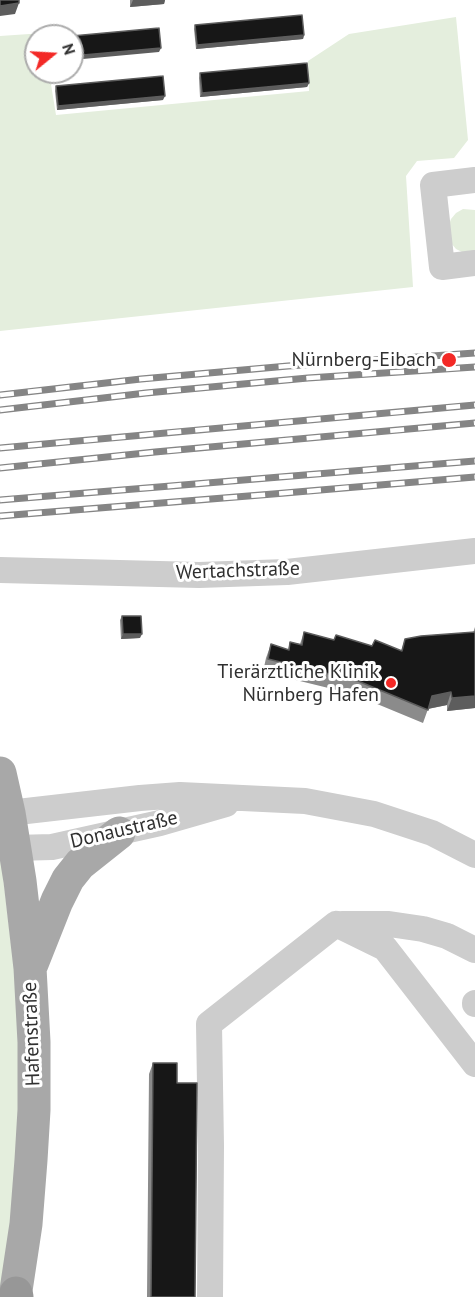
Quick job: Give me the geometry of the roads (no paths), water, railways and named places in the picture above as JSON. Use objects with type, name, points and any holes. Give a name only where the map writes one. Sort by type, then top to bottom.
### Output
[{"type":"main road","name":"Hafenstraße","points":[[0,773],[8,847],[24,912],[34,1042],[33,1120],[27,1208],[16,1296]]},
{"type":"main road","points":[[30,968],[68,879],[80,864],[118,833]]},
{"type":"street","points":[[475,180],[433,185],[442,267],[475,263]]},
{"type":"street","name":"Wertachstraße","points":[[0,570],[199,574],[274,572],[475,551]]},
{"type":"street","name":"Donaustraße","points":[[5,815],[180,795],[305,801],[374,814],[432,833],[475,855]]},
{"type":"street","name":"Donaustraße","points":[[8,847],[52,847],[160,823],[247,799]]},
{"type":"street","points":[[336,924],[385,948],[475,1064]]},
{"type":"street","points":[[210,1297],[209,1024],[336,924],[389,924],[423,929],[447,936],[475,950]]},
{"type":"railway","points":[[0,395],[288,366],[475,353]]},
{"type":"railway","points":[[0,410],[146,393],[308,378],[475,367]]},
{"type":"railway","points":[[0,448],[475,405]]},
{"type":"railway","points":[[0,468],[475,423]]},
{"type":"railway","points":[[0,500],[475,461]]},
{"type":"railway","points":[[0,516],[475,477]]},
{"type":"place","name":"Nürnberg-Eibach","points":[[449,360]]},
{"type":"place","name":"Tierärztliche Klinik Nürnberg Hafen","points":[[391,683]]}]
